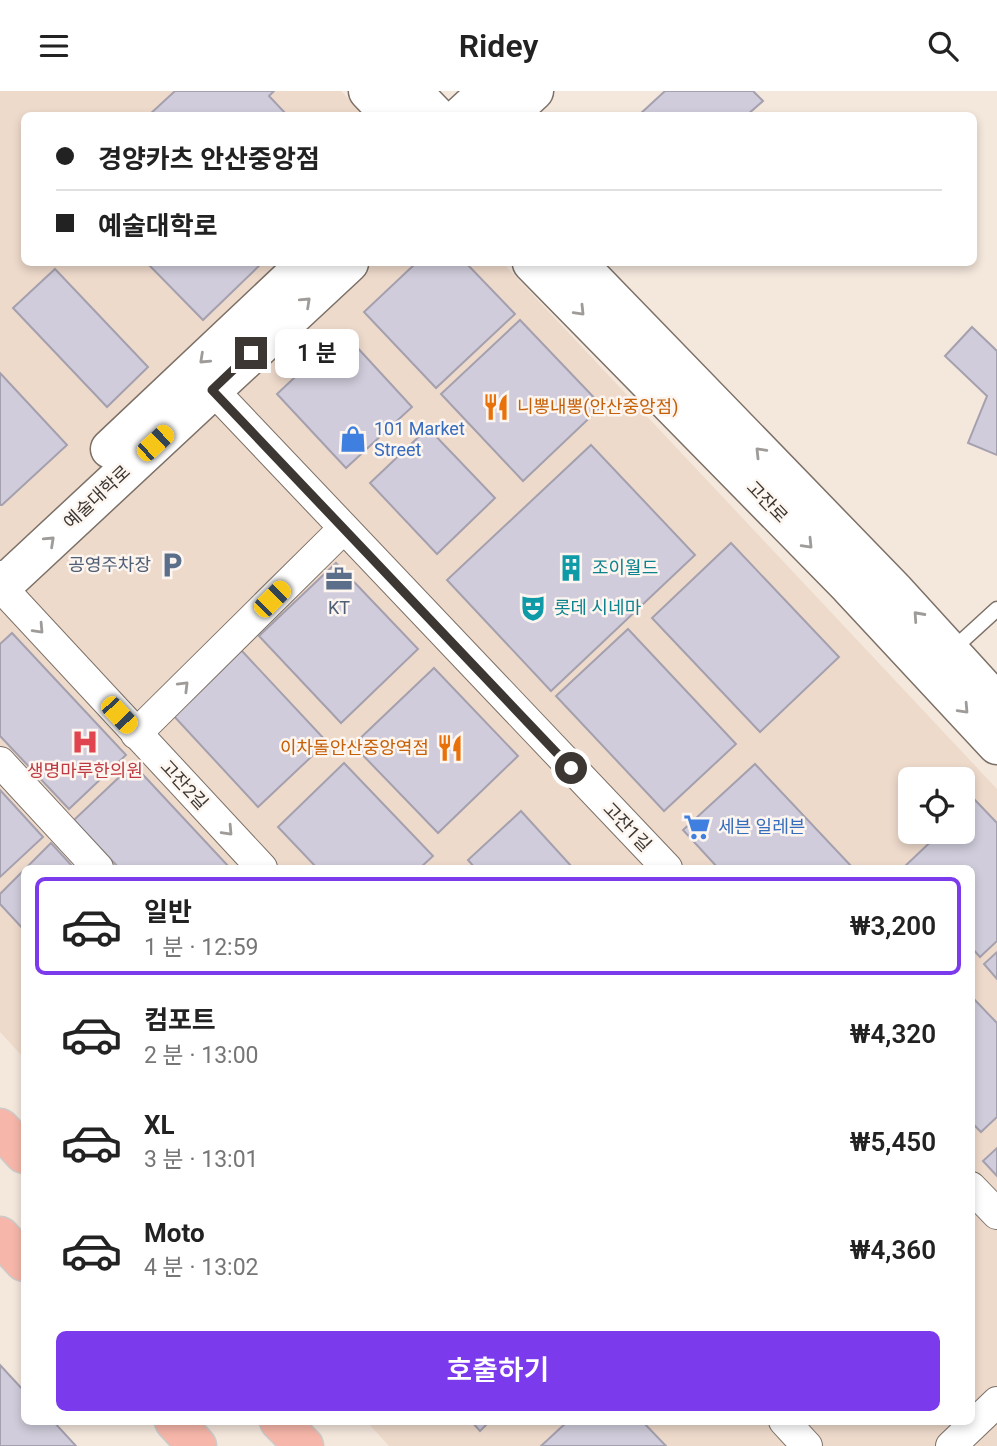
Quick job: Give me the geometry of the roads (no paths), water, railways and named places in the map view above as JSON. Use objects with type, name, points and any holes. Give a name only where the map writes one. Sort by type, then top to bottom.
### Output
[{"type":"main road","points":[[0,1128],[21,1151]]},
{"type":"main road","points":[[0,1236],[21,1259]]},
{"type":"main road","points":[[178,1425],[197,1446]]},
{"type":"main road","points":[[283,1425],[304,1446]]},
{"type":"street","points":[[368,91],[388,112]]},
{"type":"street","points":[[412,91],[432,112]]},
{"type":"street","points":[[465,112],[488,91]]},
{"type":"street","points":[[511,112],[534,91]]},
{"type":"street","name":"예술대학로","points":[[0,576],[304,266]]},
{"type":"street","name":"예술대학로","points":[[0,576],[212,390],[346,266]]},
{"type":"street","name":"고잔로","points":[[535,266],[849,586],[940,662],[997,703]]},
{"type":"street","name":"고잔로","points":[[580,266],[895,591],[997,745]]},
{"type":"street","name":"고잔1길","points":[[212,390],[664,865]]},
{"type":"street","points":[[136,734],[343,529]]},
{"type":"street","name":"고잔2길","points":[[0,576],[136,734],[259,865]]},
{"type":"street","points":[[0,762],[95,865]]},
{"type":"street","points":[[975,1191],[997,1214]]},
{"type":"street","points":[[975,1423],[997,1402]]},
{"type":"street","points":[[951,1446],[973,1425]]},
{"type":"lane","points":[[940,662],[997,609]]},
{"type":"place","name":"니뽕내뽕(안산중앙점)","points":[[496,407]]},
{"type":"place","name":"101 Market Street","points":[[353,439]]},
{"type":"place","name":"공영주차장","points":[[172,565]]},
{"type":"place","name":"조이월드","points":[[571,568]]},
{"type":"place","name":"KT","points":[[339,579]]},
{"type":"place","name":"롯데 시네마","points":[[533,608]]},
{"type":"place","name":"생명마루한의원","points":[[85,742]]},
{"type":"place","name":"이차돌안산중앙역점","points":[[450,748]]},
{"type":"place","name":"세븐 일레븐","points":[[697,827]]}]
